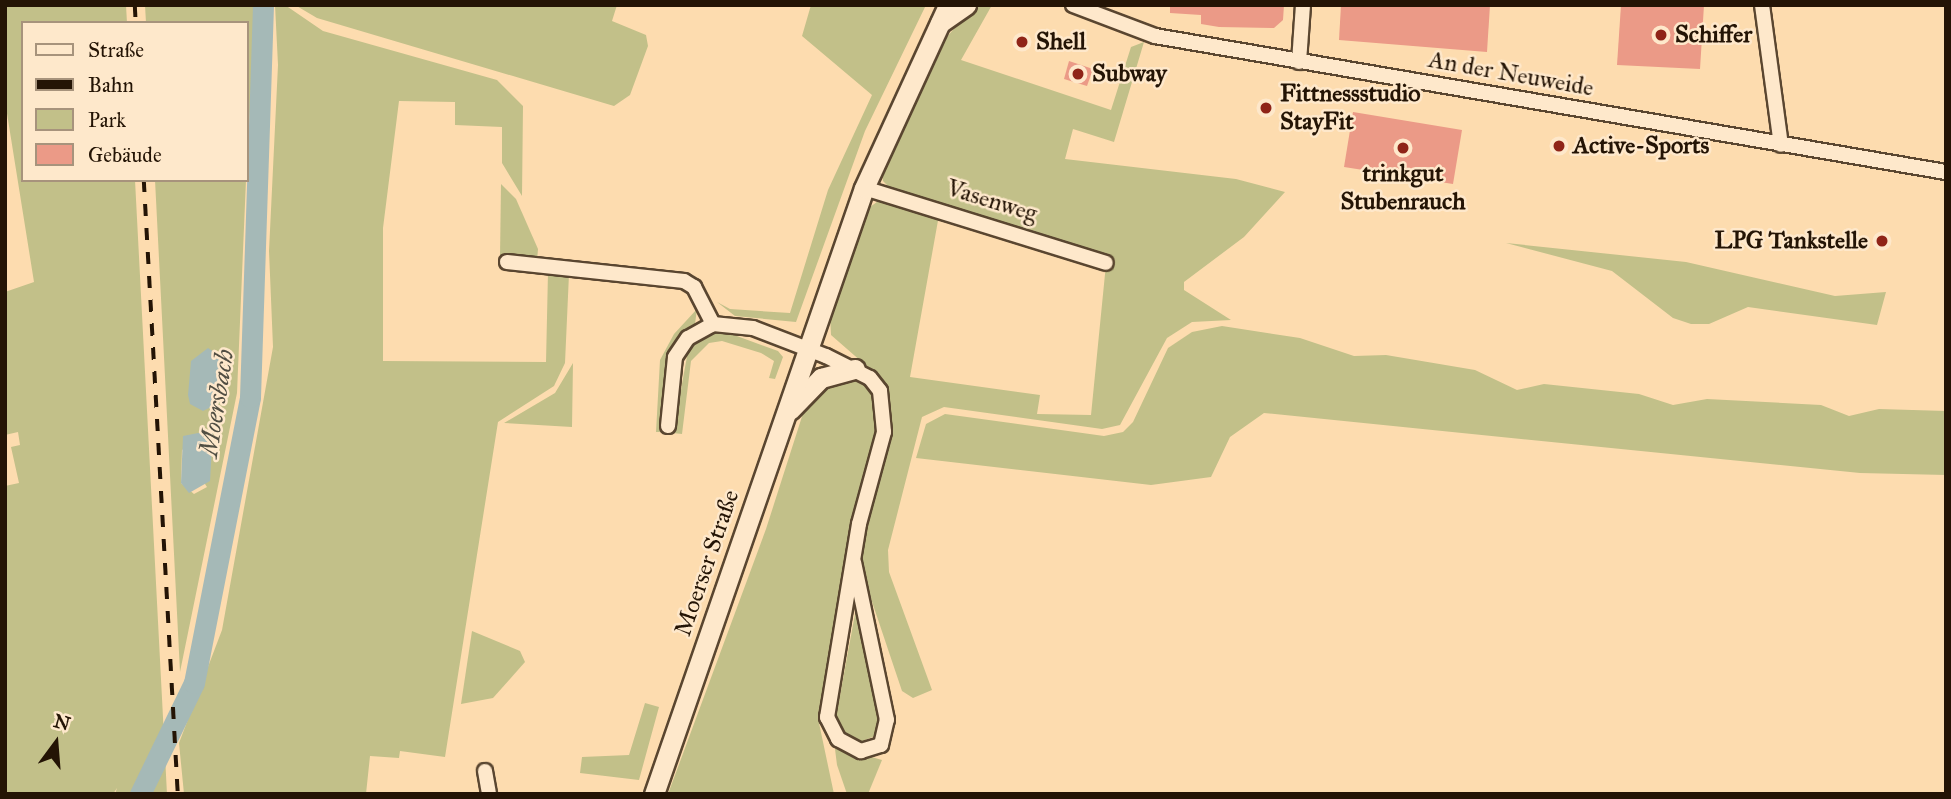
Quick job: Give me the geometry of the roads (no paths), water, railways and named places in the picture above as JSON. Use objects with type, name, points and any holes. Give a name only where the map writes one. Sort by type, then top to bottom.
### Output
[{"type":"main road","name":"Moerser Straße","points":[[654,794],[864,188],[948,5]]},
{"type":"main road","points":[[940,23],[966,5]]},
{"type":"main road","points":[[783,419],[821,378],[855,369]]},
{"type":"street","name":"An der Neuweide","points":[[1073,5],[1155,36],[1946,172]]},
{"type":"street","points":[[1299,62],[1303,5]]},
{"type":"street","points":[[1762,5],[1781,145]]},
{"type":"street","name":"Vasenweg","points":[[864,188],[1106,263]]},
{"type":"street","points":[[507,262],[684,281],[694,287],[713,324]]},
{"type":"street","points":[[667,426],[675,357],[688,338],[713,324],[753,328],[855,369],[870,378],[885,403],[884,432],[867,484],[827,717],[838,739],[861,751],[881,745],[887,720],[854,562]]},
{"type":"street","points":[[485,771],[489,794]]},
{"type":"water","points":[[208,348],[220,356],[221,402],[203,411],[190,404],[188,395],[191,361]]},
{"type":"water","points":[[213,430],[210,481],[189,493],[181,483],[183,436]]},
{"type":"waterway","name":"Moersbach","points":[[140,794],[194,683],[250,397],[263,5]]},
{"type":"railway","points":[[135,5],[136,21]]},
{"type":"railway","points":[[144,182],[178,794]]},
{"type":"place","name":"Schiffer","points":[[1661,35]]},
{"type":"place","name":"Shell","points":[[1022,42]]},
{"type":"place","name":"Subway","points":[[1078,74]]},
{"type":"place","name":"Fittnessstudio StayFit","points":[[1266,108]]},
{"type":"place","name":"Active-Sports","points":[[1559,146]]},
{"type":"place","name":"trinkgut Stubenrauch","points":[[1403,148]]},
{"type":"place","name":"LPG Tankstelle","points":[[1882,241]]}]
